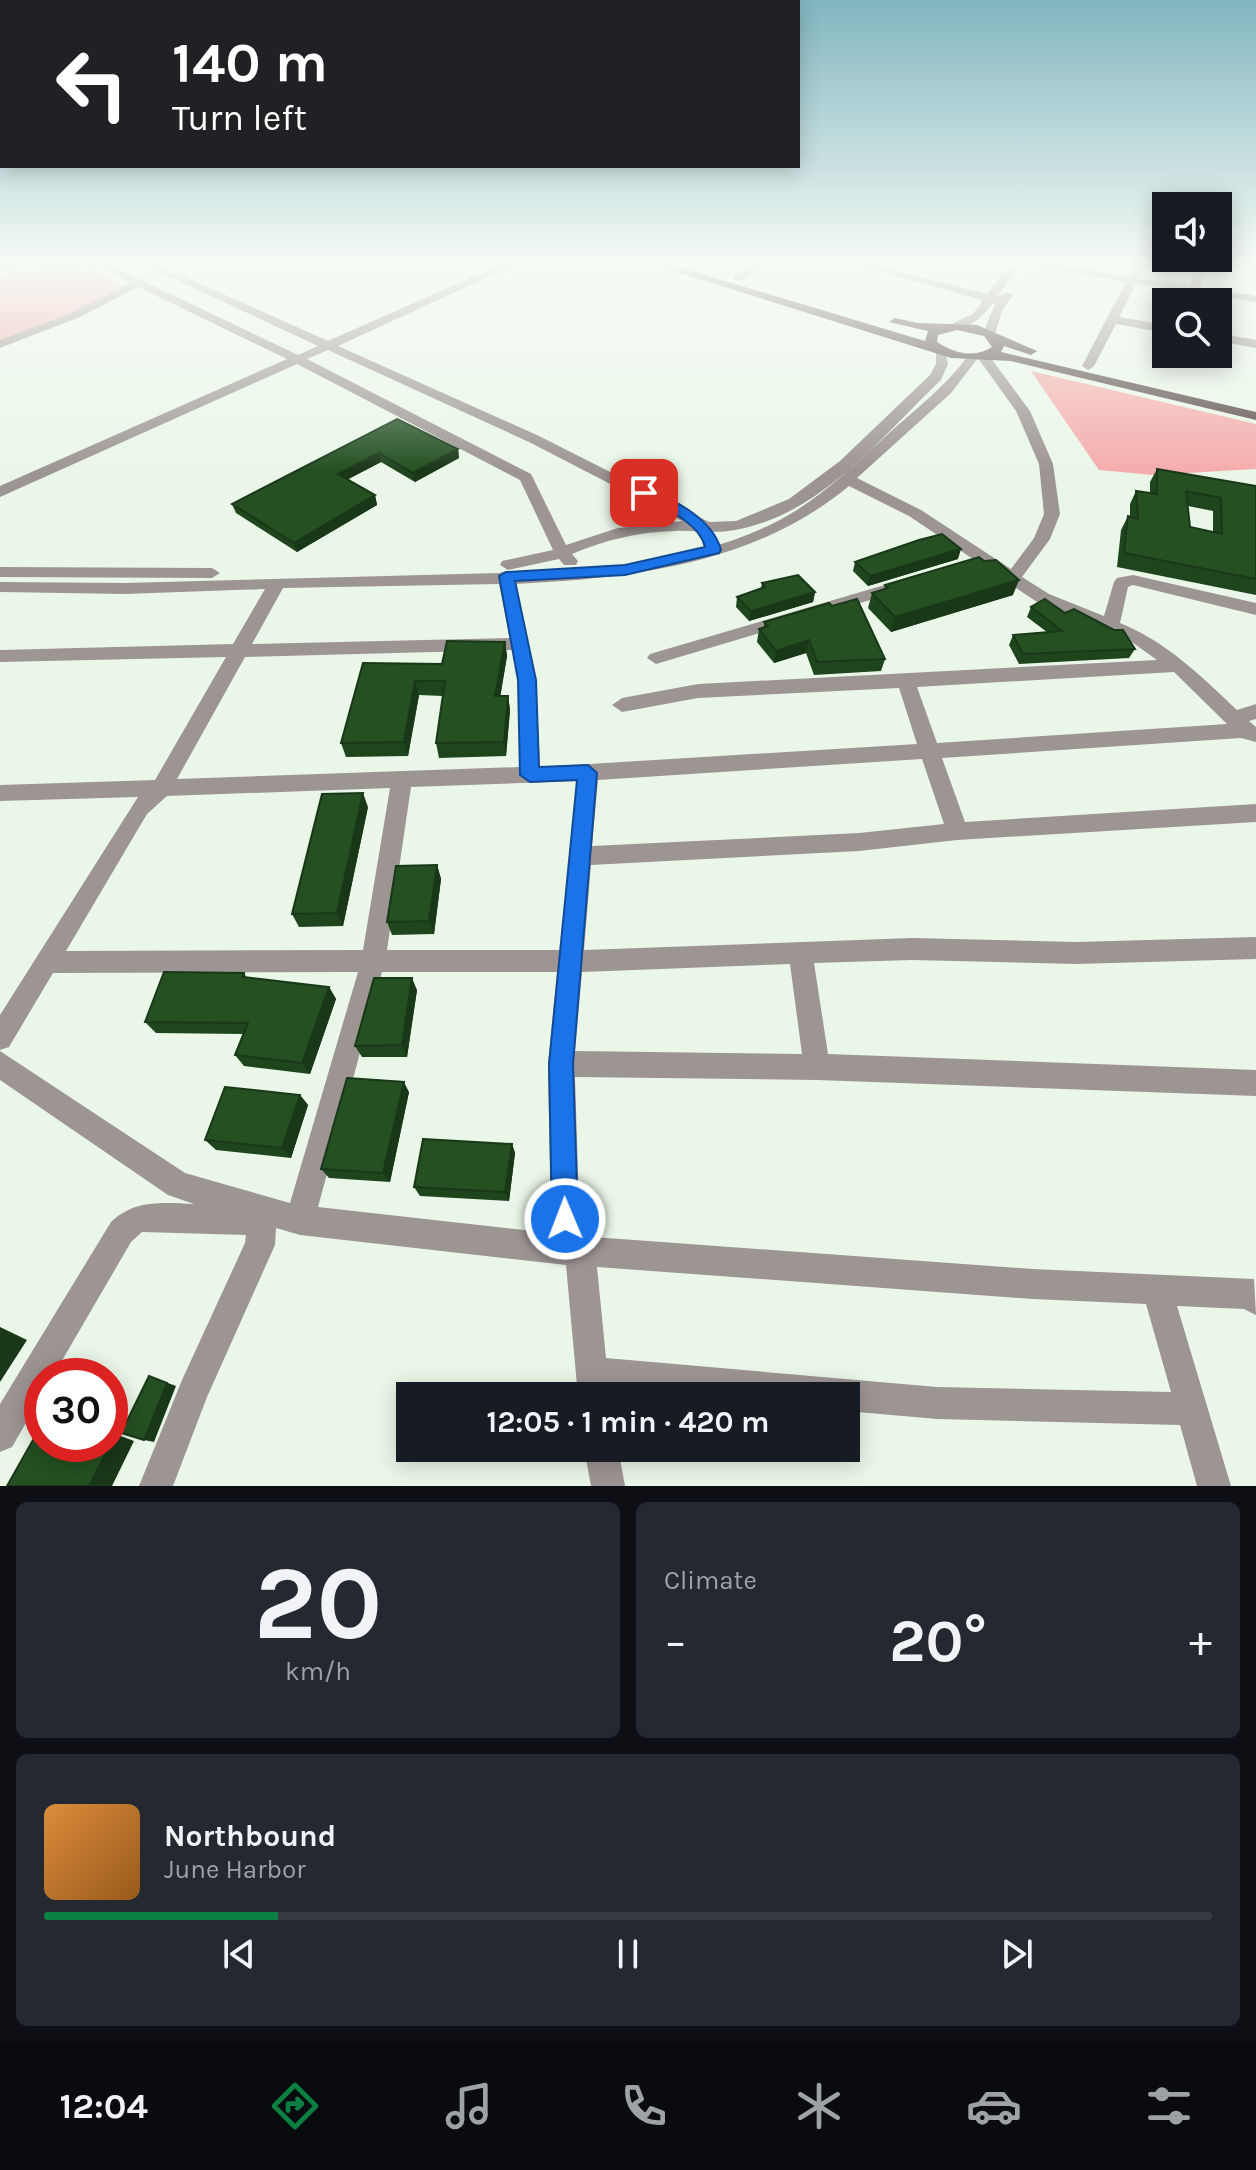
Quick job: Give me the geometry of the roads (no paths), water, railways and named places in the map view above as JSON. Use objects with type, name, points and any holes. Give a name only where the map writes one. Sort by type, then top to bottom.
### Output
[{"type":"main road","points":[[886,332],[938,348],[981,356],[1011,357],[1256,416]]},
{"type":"main road","points":[[934,332],[931,343],[938,348]]},
{"type":"main road","points":[[976,332],[1019,348],[1256,407]]},
{"type":"main road","points":[[981,356],[999,348],[992,336]]},
{"type":"street","points":[[0,344],[31,332]]},
{"type":"street","points":[[239,332],[526,477],[539,497],[560,552],[582,573]]},
{"type":"street","points":[[296,332],[534,439],[671,507],[710,535],[713,550]]},
{"type":"street","points":[[324,345],[351,332]]},
{"type":"street","points":[[0,483],[353,332]]},
{"type":"street","points":[[1088,366],[1106,332]]},
{"type":"street","points":[[1232,340],[1256,344]]},
{"type":"street","points":[[0,572],[218,573],[520,565],[545,559],[592,538],[619,532],[654,527],[740,525],[768,516],[833,475],[936,377],[942,364],[938,348]]},
{"type":"street","points":[[0,587],[167,587],[582,573],[625,570],[713,550],[750,539],[789,521],[847,479],[981,356],[1023,411],[1046,464],[1052,514],[1042,539],[1012,579]]},
{"type":"street","points":[[0,492],[294,358]]},
{"type":"street","points":[[847,479],[915,513],[1043,598],[1135,636],[1178,665],[1249,725]]},
{"type":"street","points":[[957,568],[987,559]]},
{"type":"street","points":[[506,576],[527,680],[530,775]]},
{"type":"street","points":[[1110,626],[1120,586],[1133,580],[1256,609]]},
{"type":"street","points":[[656,658],[911,582]]},
{"type":"street","points":[[0,1038],[139,808],[161,788],[277,583]]},
{"type":"street","points":[[0,656],[521,644]]},
{"type":"street","points":[[622,705],[698,691],[1178,665]]},
{"type":"street","points":[[906,681],[957,831]]},
{"type":"street","points":[[0,793],[588,773],[929,751],[1249,725]]},
{"type":"street","points":[[588,773],[561,1064],[573,1250],[593,1382]]},
{"type":"street","points":[[300,1220],[373,962],[402,780]]},
{"type":"street","points":[[580,856],[766,848],[957,831],[1256,813]]},
{"type":"street","points":[[46,962],[572,961],[912,949],[1076,953],[1256,948]]},
{"type":"street","points":[[800,952],[817,1067]]},
{"type":"street","points":[[0,1064],[178,1185],[300,1220],[573,1250],[1018,1283],[1254,1294],[1256,1300]]},
{"type":"street","points":[[561,1064],[817,1067],[1256,1083]]},
{"type":"street","points":[[0,1435],[121,1232],[132,1222],[144,1217],[262,1221],[260,1245],[193,1391],[156,1486]]},
{"type":"street","points":[[1157,1289],[1214,1486]]},
{"type":"street","points":[[860,1399],[1192,1409]]},
{"type":"street","points":[[604,1462],[608,1486]]}]
